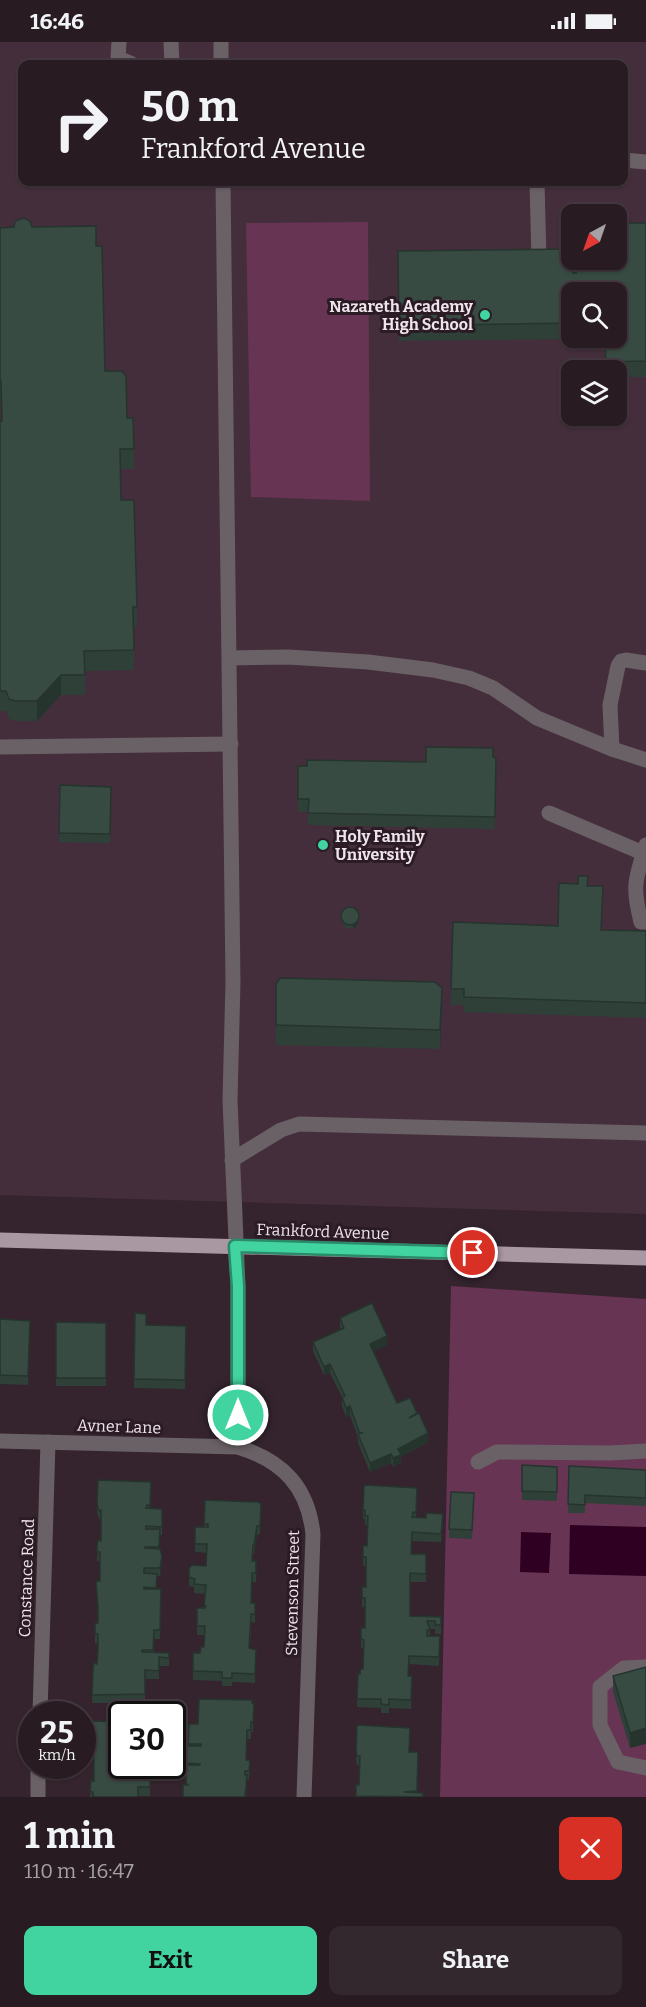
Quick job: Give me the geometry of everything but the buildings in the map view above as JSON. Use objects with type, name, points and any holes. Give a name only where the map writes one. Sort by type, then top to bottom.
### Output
[{"type":"main road","name":"Frankford Avenue","points":[[0,1240],[646,1258]]},
{"type":"street","points":[[119,42],[118,58],[123,60]]},
{"type":"street","points":[[171,42],[172,60]]},
{"type":"street","points":[[221,42],[221,60]]},
{"type":"street","points":[[628,160],[646,162]]},
{"type":"street","points":[[223,186],[233,982],[230,1100],[238,1286],[238,1447]]},
{"type":"street","points":[[537,186],[539,260]]},
{"type":"street","points":[[230,658],[288,657],[368,662],[433,670],[469,678],[493,688],[537,718],[612,749],[646,760]]},
{"type":"street","points":[[612,749],[610,705],[618,666],[621,661],[626,660],[646,663]]},
{"type":"street","points":[[0,747],[231,744]]},
{"type":"street","points":[[549,813],[645,849],[634,882],[641,922],[646,922]]},
{"type":"street","points":[[232,1160],[281,1130],[299,1124],[646,1133]]},
{"type":"street","name":"Avner Lane","points":[[0,1441],[238,1447]]},
{"type":"street","name":"Constance Road","points":[[40,1701],[48,1442]]},
{"type":"street","name":"Stevenson Street","points":[[238,1447],[262,1456],[288,1475],[307,1503],[311,1519],[304,1797]]},
{"type":"street","points":[[478,1462],[497,1452],[646,1451]]},
{"type":"street","points":[[646,1667],[624,1668],[600,1687],[600,1725],[618,1762],[646,1768]]},
{"type":"street","points":[[38,1779],[38,1797]]},
{"type":"shaded area","name":"Holy Family University","points":[[0,42],[646,42],[646,1214],[0,1195]]},
{"type":"shaded area","points":[[368,222],[370,501],[251,497],[246,223]]},
{"type":"shaded area","points":[[451,1286],[646,1299],[646,1797],[440,1797]]},
{"type":"shaded area","points":[[570,1525],[646,1527],[646,1576],[569,1574]]},
{"type":"shaded area","points":[[521,1532],[551,1533],[549,1573],[520,1572]]},
{"type":"place","name":"Nazareth Academy High School","points":[[485,315]]},
{"type":"place","name":"Holy Family University","points":[[323,845]]},
{"type":"route","points":[[238,1415],[238,1286],[235,1246],[473,1253]]}]
